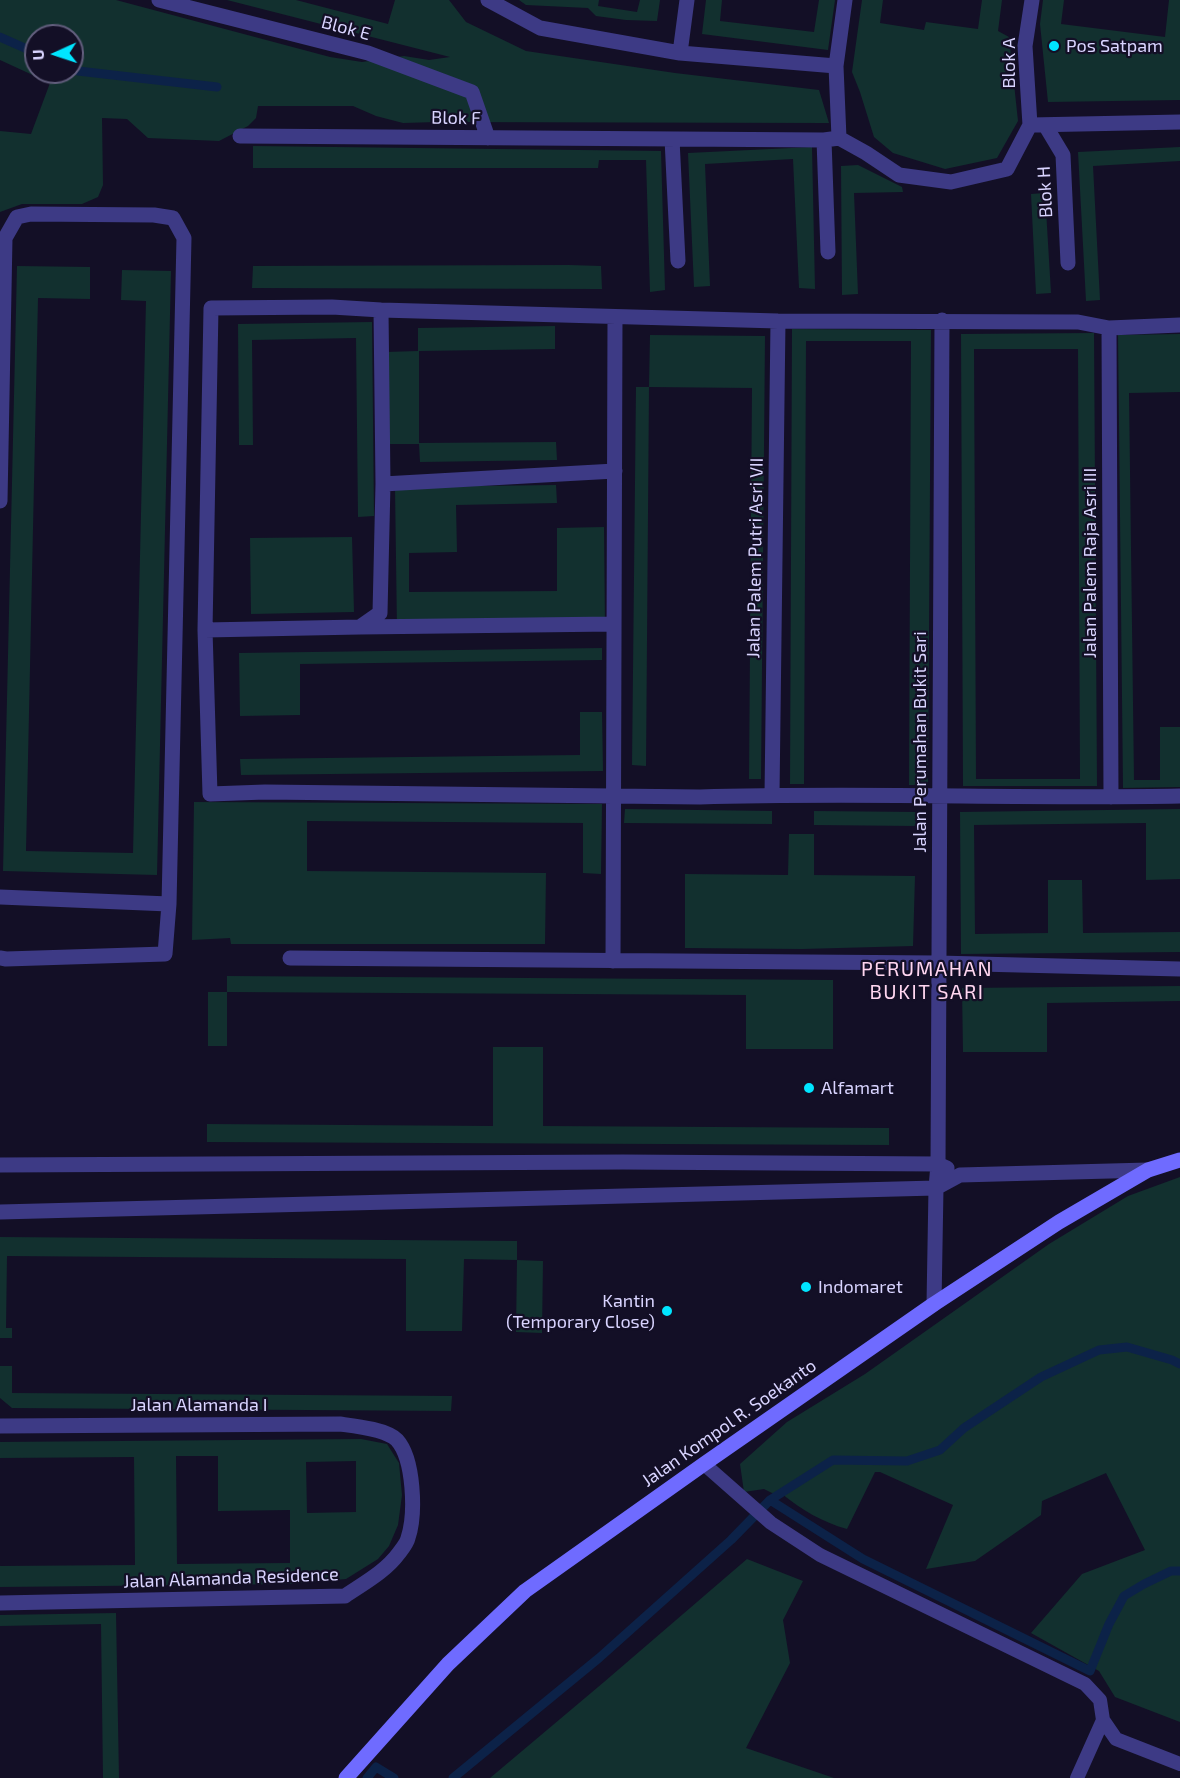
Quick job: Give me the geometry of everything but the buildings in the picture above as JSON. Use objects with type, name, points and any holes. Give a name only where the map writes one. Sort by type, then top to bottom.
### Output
[{"type":"main road","name":"Jalan Kompol R. Soekanto","points":[[346,1778],[448,1664],[525,1591],[934,1304],[1059,1222],[1148,1170],[1180,1160]]},
{"type":"street","name":"Blok E","points":[[159,0],[368,53],[472,92],[488,138]]},
{"type":"street","points":[[680,53],[687,0]]},
{"type":"street","points":[[828,252],[831,139],[836,66],[845,0]]},
{"type":"street","name":"Blok A","points":[[1032,0],[1025,46],[1037,125]]},
{"type":"street","points":[[492,1],[540,28],[680,53],[836,66]]},
{"type":"street","points":[[831,139],[866,153],[899,175],[951,182],[1007,169],[1037,125],[1180,122]]},
{"type":"street","name":"Blok H","points":[[1037,125],[1063,155],[1068,263]]},
{"type":"street","name":"Blok F","points":[[240,136],[831,139]]},
{"type":"street","points":[[672,139],[678,261]]},
{"type":"street","points":[[0,501],[5,237],[17,217],[31,214],[154,215],[173,218],[184,238],[165,954],[0,958]]},
{"type":"street","points":[[1180,325],[1109,328],[1078,322],[778,321],[615,318],[332,307],[211,308],[205,630],[210,794],[265,792],[700,797],[772,795],[1180,796]]},
{"type":"street","points":[[360,627],[380,613],[383,484],[381,310]]},
{"type":"street","points":[[613,961],[615,318]]},
{"type":"street","name":"Jalan Perumahan Bukit Sari","points":[[934,1304],[938,1164],[942,320]]},
{"type":"street","name":"Jalan Palem Putri Asri VII","points":[[772,795],[778,321]]},
{"type":"street","name":"Jalan Palem Raja Asri III","points":[[1109,328],[1111,797]]},
{"type":"street","points":[[383,484],[615,471]]},
{"type":"street","points":[[205,630],[614,624]]},
{"type":"street","points":[[0,897],[168,904]]},
{"type":"street","points":[[290,958],[938,963],[1180,969]]},
{"type":"street","points":[[0,1165],[611,1162],[938,1164],[960,1175]]},
{"type":"street","points":[[0,1212],[936,1188],[960,1175],[1148,1170]]},
{"type":"street","name":"Jalan Alamanda I","points":[[0,1426],[340,1424],[370,1428],[395,1438]]},
{"type":"street","name":"Jalan Alamanda Residence","points":[[0,1603],[345,1596],[386,1569],[408,1539],[412,1495],[410,1465],[404,1450],[395,1438]]},
{"type":"lane","points":[[704,1464],[771,1523],[820,1555],[1085,1684],[1100,1700],[1103,1720],[1116,1739],[1180,1764]]},
{"type":"lane","points":[[1077,1778],[1103,1720]]},
{"type":"green space","points":[[0,0],[116,0],[330,57],[362,62],[404,56],[429,60],[450,57],[227,0],[296,0],[388,24],[395,0],[449,0],[466,22],[526,51],[675,73],[819,90],[829,123],[403,123],[376,116],[353,106],[258,106],[256,118],[248,126],[219,141],[148,138],[127,119],[102,118],[103,185],[98,197],[82,204],[22,204],[0,212],[0,131],[31,134],[50,84],[84,84],[84,24],[24,24],[24,71],[0,60]]},
{"type":"green space","points":[[519,0],[599,0],[598,6],[637,12],[640,0],[660,0],[657,21],[596,16],[588,8],[526,5]]},
{"type":"green space","points":[[706,0],[722,0],[720,21],[814,32],[819,0],[835,0],[828,50],[702,34]]},
{"type":"green space","points":[[862,0],[883,0],[880,23],[924,30],[926,22],[978,29],[982,0],[1002,0],[998,31],[1009,37],[1018,121],[997,158],[945,169],[893,153],[874,137],[852,72]]},
{"type":"green space","points":[[1043,0],[1064,0],[1061,24],[1165,37],[1169,0],[1180,0],[1180,100],[1048,102],[1040,24]]},
{"type":"green space","points":[[253,146],[661,151],[665,290],[650,292],[646,160],[599,160],[598,168],[253,168]]},
{"type":"green space","points":[[812,147],[815,289],[799,288],[793,159],[705,164],[710,286],[694,287],[688,153]]},
{"type":"green space","points":[[1180,147],[1180,161],[1093,166],[1100,300],[1086,301],[1078,152]]},
{"type":"green space","points":[[858,165],[902,187],[903,192],[854,193],[858,294],[842,295],[841,166]]},
{"type":"green space","points":[[1045,193],[1051,293],[1036,294],[1031,194]]},
{"type":"green space","points":[[17,266],[90,267],[90,299],[38,298],[26,851],[133,853],[146,301],[121,300],[122,270],[171,271],[157,875],[3,871]]},
{"type":"green space","points":[[253,266],[601,266],[602,289],[252,288]]},
{"type":"green space","points":[[372,322],[374,516],[358,517],[356,338],[252,340],[253,445],[239,445],[238,324]]},
{"type":"green space","points":[[555,326],[555,349],[419,351],[419,443],[556,442],[557,460],[420,462],[419,444],[388,444],[386,352],[418,351],[418,328]]},
{"type":"green space","points":[[792,329],[931,330],[928,785],[909,785],[911,341],[806,341],[804,784],[790,784]]},
{"type":"green space","points":[[1094,333],[1097,786],[963,786],[961,334]],"holes":[[[974,349],[1078,349],[1080,779],[976,779]]]},
{"type":"green space","points":[[1180,334],[1180,392],[1129,393],[1134,780],[1160,780],[1160,727],[1180,727],[1180,787],[1123,788],[1118,335]]},
{"type":"green space","points":[[650,335],[765,336],[761,779],[749,779],[752,388],[649,387]]},
{"type":"green space","points":[[636,387],[649,387],[646,766],[632,765]]},
{"type":"green space","points":[[556,485],[557,503],[456,505],[457,552],[409,553],[409,592],[557,591],[557,528],[604,527],[605,627],[397,630],[395,487]]},
{"type":"green space","points":[[352,537],[354,612],[251,614],[250,538]]},
{"type":"green space","points":[[602,648],[602,660],[300,664],[300,715],[240,716],[239,653]]},
{"type":"green space","points":[[580,712],[602,712],[603,771],[241,775],[240,759],[580,755]]},
{"type":"green space","points":[[194,802],[602,804],[601,874],[583,873],[583,823],[307,821],[307,871],[546,873],[545,944],[231,944],[230,938],[192,940]]},
{"type":"green space","points":[[625,809],[772,811],[772,824],[624,823]]},
{"type":"green space","points":[[1180,809],[1180,879],[1146,880],[1146,823],[974,825],[975,934],[1048,933],[1048,880],[1082,880],[1083,933],[1180,932],[1180,952],[961,954],[960,812]]},
{"type":"green space","points":[[814,811],[916,812],[916,826],[814,825]]},
{"type":"green space","points":[[789,834],[814,834],[814,875],[915,876],[913,946],[802,949],[685,948],[685,874],[788,875]]},
{"type":"green space","points":[[227,976],[833,980],[833,1049],[746,1049],[746,995],[227,992]]},
{"type":"green space","points":[[1180,986],[1180,1001],[1047,1003],[1047,1052],[963,1052],[962,988]]},
{"type":"green space","points":[[208,992],[227,992],[227,1046],[208,1046]]},
{"type":"green space","points":[[493,1047],[543,1047],[543,1126],[889,1128],[889,1145],[207,1142],[207,1124],[493,1126]]},
{"type":"green space","points":[[1180,1177],[1180,1722],[1115,1697],[1099,1671],[1031,1633],[1082,1574],[1145,1550],[1106,1473],[1042,1501],[1041,1515],[975,1561],[926,1569],[953,1505],[880,1472],[875,1472],[847,1529],[813,1515],[782,1494],[780,1490],[774,1494],[764,1489],[744,1492],[740,1464],[787,1422],[865,1374],[1049,1244],[1128,1196]]},
{"type":"green space","points":[[0,1237],[517,1241],[517,1260],[464,1259],[462,1331],[406,1331],[406,1259],[7,1256],[6,1328],[12,1328],[12,1338],[0,1338]]},
{"type":"green space","points":[[517,1260],[543,1261],[542,1333],[516,1332]]},
{"type":"green space","points":[[0,1366],[12,1366],[12,1393],[452,1396],[451,1411],[12,1408],[0,1398]]},
{"type":"green space","points":[[361,1439],[387,1444],[399,1463],[402,1495],[398,1525],[389,1546],[378,1559],[346,1579],[291,1584],[0,1587],[0,1566],[135,1565],[134,1457],[0,1458],[0,1442]],"holes":[[[176,1456],[218,1456],[218,1511],[290,1510],[290,1563],[177,1564]],[[356,1461],[356,1512],[307,1513],[306,1462]]]},
{"type":"green space","points":[[747,1559],[803,1581],[783,1620],[790,1663],[746,1748],[834,1778],[490,1778],[604,1682]]},
{"type":"green space","points":[[116,1613],[119,1778],[103,1778],[101,1624],[0,1626],[0,1615]]},
{"type":"waterway","points":[[0,37],[24,48]]},
{"type":"waterway","points":[[84,72],[217,87]]},
{"type":"waterway","points":[[453,1778],[599,1658],[731,1540],[770,1500],[833,1460],[907,1461],[940,1450],[964,1428],[1041,1377],[1099,1350],[1127,1347],[1180,1364]]},
{"type":"waterway","points":[[770,1500],[863,1559],[1090,1671],[1109,1624],[1124,1596],[1171,1571],[1180,1571]]},
{"type":"waterway","points":[[367,1778],[376,1767],[394,1778]]},
{"type":"place","name":"Pos Satpam","points":[[1054,46]]},
{"type":"place","name":"Alfamart","points":[[809,1088]]},
{"type":"place","name":"Indomaret","points":[[806,1287]]},
{"type":"place","name":"Kantin (Temporary Close)","points":[[667,1311]]},
{"type":"district","name":"PERUMAHAN BUKIT SARI","points":[[927,980]]}]
